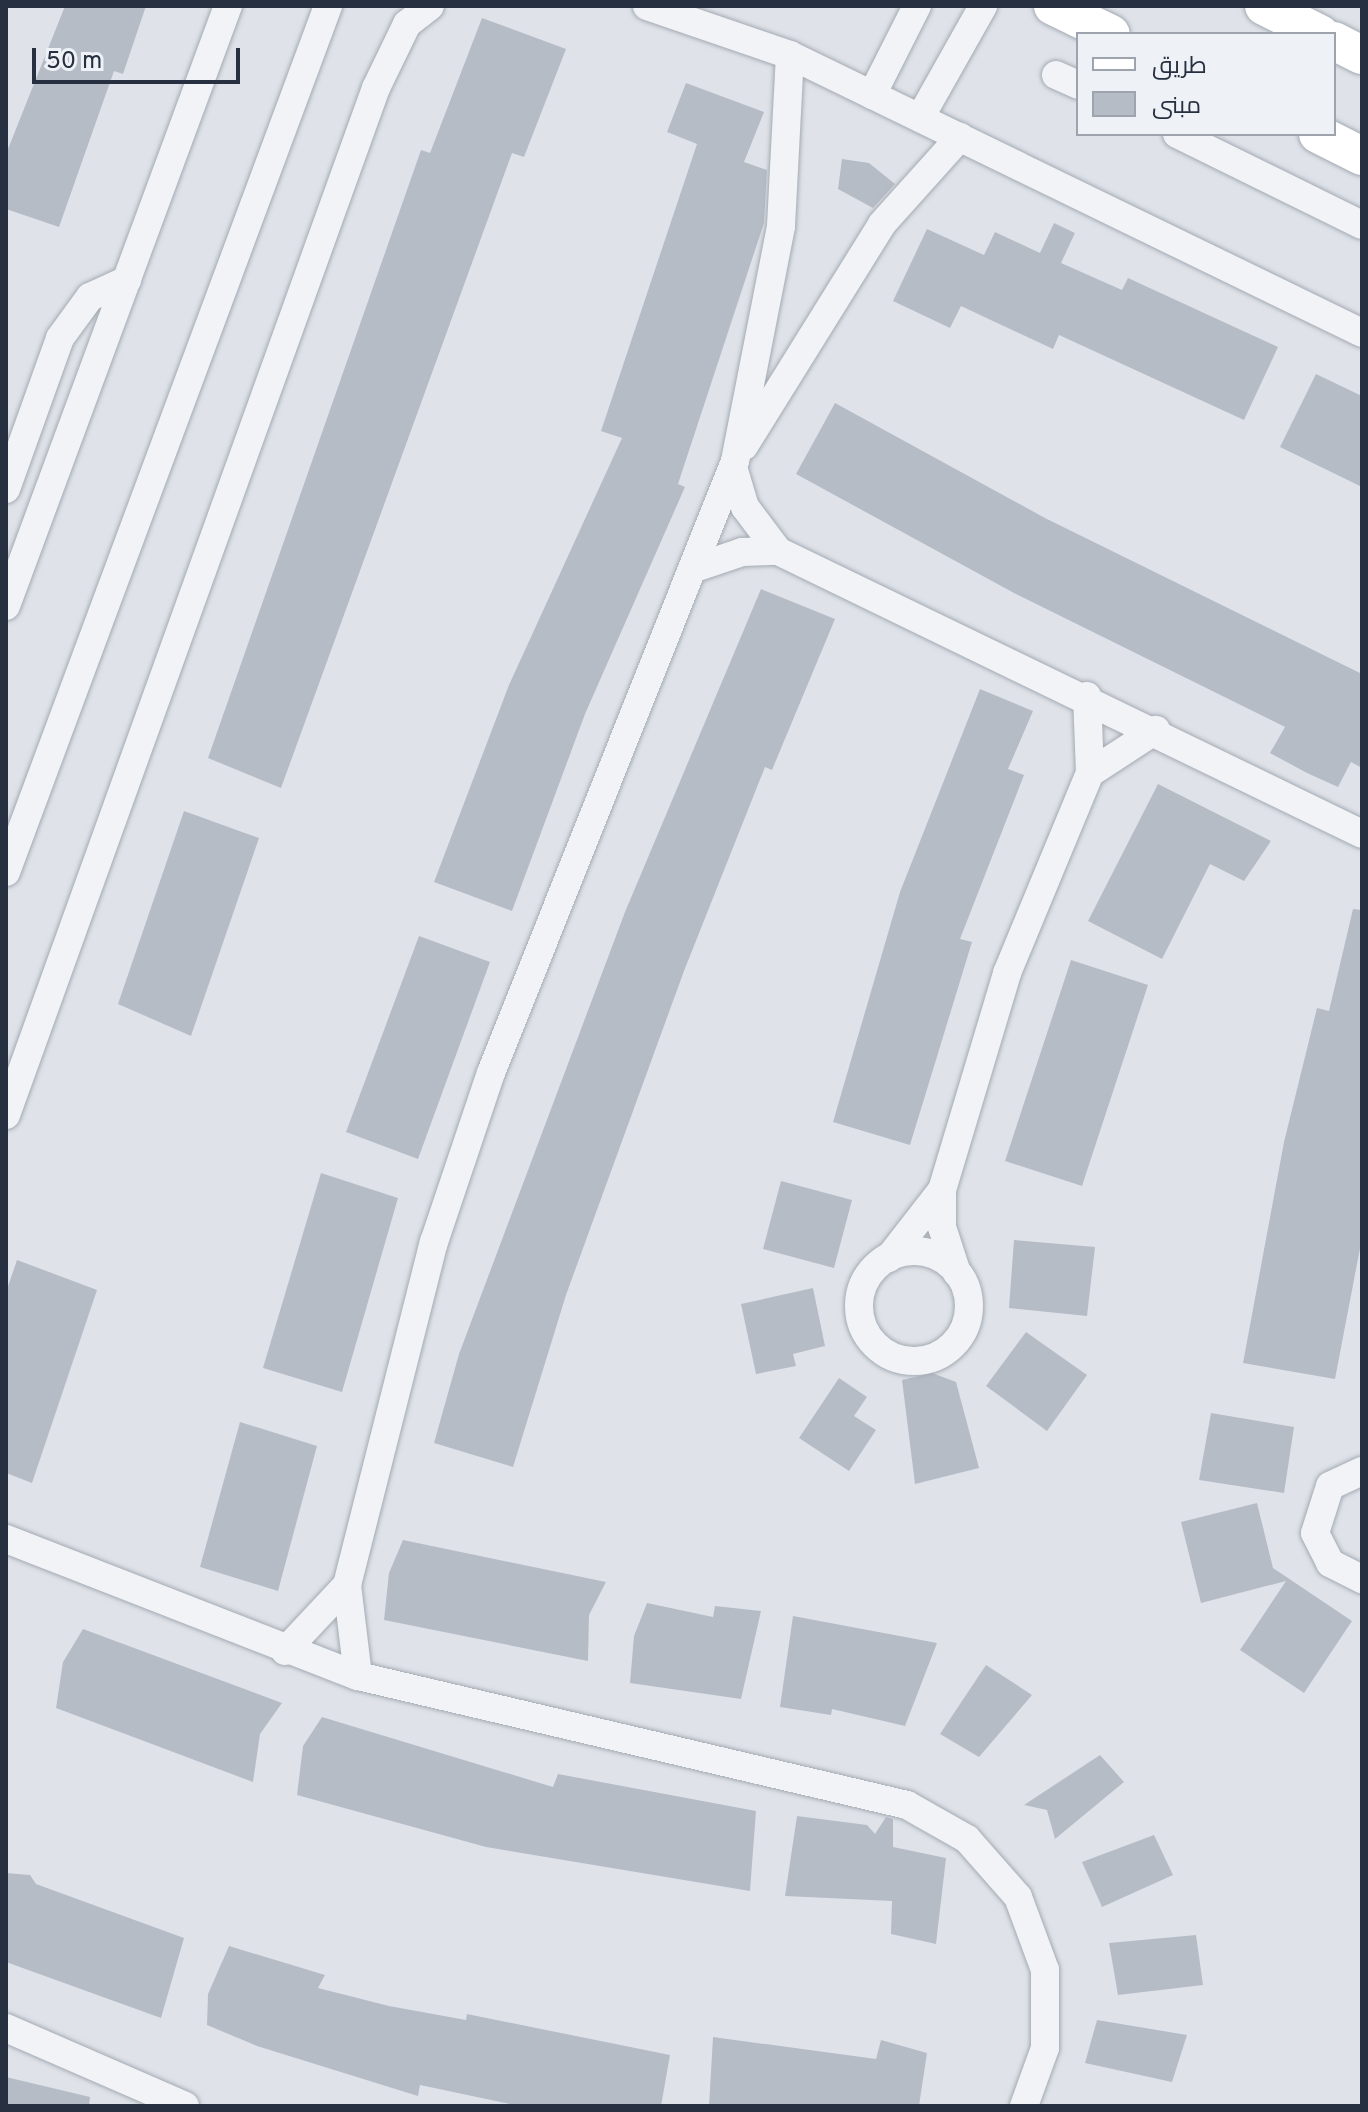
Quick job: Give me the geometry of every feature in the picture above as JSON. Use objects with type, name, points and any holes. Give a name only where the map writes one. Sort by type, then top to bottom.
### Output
[{"type":"main road","points":[[1053,6],[1107,32]]},
{"type":"main road","points":[[1264,6],[1316,32]]},
{"type":"main road","points":[[1336,42],[1362,55]]},
{"type":"main road","points":[[1322,136],[1362,156]]},
{"type":"street","points":[[6,606],[228,6]]},
{"type":"street","points":[[6,872],[328,6]]},
{"type":"street","points":[[6,1115],[376,88],[407,24],[430,6]]},
{"type":"street","points":[[647,6],[790,55],[1362,333]]},
{"type":"street","points":[[872,95],[917,6]]},
{"type":"street","points":[[920,118],[983,6]]},
{"type":"street","points":[[778,551],[745,507],[734,464],[783,213],[790,55]]},
{"type":"street","points":[[1181,136],[1362,225]]},
{"type":"street","points":[[358,1676],[347,1585],[461,1157],[734,464],[882,224],[960,137]]},
{"type":"street","points":[[7,483],[14,441],[73,316],[90,297],[127,280]]},
{"type":"street","points":[[692,569],[742,552],[778,551],[1087,696],[1362,834]]},
{"type":"street","points":[[942,1190],[889,1258],[868,1275],[859,1308],[869,1340],[898,1359],[931,1358],[959,1338],[969,1305],[942,1227],[942,1190],[1007,973],[1090,773],[1087,696]]},
{"type":"street","points":[[1090,773],[1156,730]]},
{"type":"street","points":[[889,1258],[930,1253],[957,1273]]},
{"type":"street","points":[[1362,1449],[1353,1473],[1320,1500],[1315,1533],[1330,1563],[1362,1579]]},
{"type":"street","points":[[6,1539],[285,1651],[358,1676],[907,1805],[967,1839],[1018,1897],[1045,1970],[1045,2048],[1024,2106]]},
{"type":"street","points":[[285,1651],[347,1585]]},
{"type":"street","points":[[6,2028],[185,2106]]},
{"type":"building","points":[[65,6],[146,6],[123,74],[114,71],[59,227],[6,209],[6,154]]},
{"type":"building","points":[[482,18],[566,49],[524,157],[512,153],[281,788],[208,758],[421,150],[430,153]]},
{"type":"building","points":[[686,83],[764,112],[744,162],[767,170],[764,223],[678,484],[685,487],[585,714],[512,911],[434,882],[509,685],[622,438],[601,431],[697,144],[667,132]]},
{"type":"building","points":[[842,159],[869,163],[895,184],[873,208],[838,189]]},
{"type":"building","points":[[1054,223],[1075,233],[1061,263],[1122,290],[1128,278],[1278,347],[1244,420],[1059,335],[1053,349],[961,306],[950,328],[893,301],[927,229],[984,255],[995,232],[1040,253]]},
{"type":"building","points":[[1316,374],[1362,396],[1362,487],[1280,447]]},
{"type":"building","points":[[835,403],[1045,518],[1362,674],[1362,768],[1351,762],[1338,787],[1307,773],[1270,753],[1285,727],[1014,593],[796,474]]},
{"type":"building","points":[[761,589],[835,619],[772,770],[765,767],[684,971],[566,1295],[513,1467],[434,1443],[459,1354],[625,912]]},
{"type":"building","points":[[980,689],[1033,711],[1008,769],[1024,775],[960,939],[972,942],[910,1145],[833,1122],[900,892]]},
{"type":"building","points":[[1158,784],[1271,841],[1244,881],[1210,864],[1162,959],[1088,921]]},
{"type":"building","points":[[184,811],[259,838],[191,1036],[118,1004]]},
{"type":"building","points":[[1353,909],[1362,910],[1362,1238],[1335,1379],[1243,1363],[1284,1142],[1317,1008],[1329,1011]]},
{"type":"building","points":[[419,936],[490,962],[418,1159],[346,1132]]},
{"type":"building","points":[[1071,960],[1148,985],[1082,1186],[1005,1161]]},
{"type":"building","points":[[321,1173],[398,1198],[342,1392],[263,1368]]},
{"type":"building","points":[[781,1181],[852,1200],[834,1268],[763,1249]]},
{"type":"building","points":[[1014,1240],[1095,1247],[1087,1316],[1009,1308]]},
{"type":"building","points":[[17,1260],[97,1290],[32,1483],[6,1473],[6,1292]]},
{"type":"building","points":[[813,1288],[825,1346],[793,1354],[796,1366],[756,1374],[741,1304]]},
{"type":"building","points":[[1026,1332],[1087,1375],[1047,1431],[986,1386]]},
{"type":"building","points":[[932,1373],[956,1382],[979,1468],[915,1484],[902,1380]]},
{"type":"building","points":[[839,1378],[867,1397],[854,1416],[876,1430],[849,1471],[799,1438]]},
{"type":"building","points":[[1211,1413],[1294,1427],[1284,1493],[1199,1480]]},
{"type":"building","points":[[240,1422],[317,1446],[278,1591],[200,1567]]},
{"type":"building","points":[[1257,1503],[1273,1568],[1352,1621],[1304,1693],[1240,1650],[1286,1581],[1201,1603],[1181,1522]]},
{"type":"building","points":[[403,1540],[606,1582],[589,1615],[588,1661],[384,1620],[389,1573]]},
{"type":"building","points":[[647,1603],[713,1617],[715,1606],[761,1611],[741,1699],[630,1683],[634,1636]]},
{"type":"building","points":[[793,1616],[937,1643],[905,1726],[832,1709],[831,1715],[780,1707]]},
{"type":"building","points":[[83,1629],[282,1703],[260,1734],[253,1782],[56,1708],[63,1662]]},
{"type":"building","points":[[986,1665],[1032,1695],[979,1757],[940,1734]]},
{"type":"building","points":[[322,1717],[553,1787],[558,1774],[756,1811],[750,1891],[486,1847],[297,1795],[303,1746]]},
{"type":"building","points":[[1100,1755],[1124,1782],[1055,1839],[1047,1810],[1024,1805]]},
{"type":"building","points":[[797,1816],[867,1825],[875,1834],[886,1817],[893,1819],[893,1847],[946,1858],[936,1944],[891,1934],[892,1901],[785,1896]]},
{"type":"building","points":[[1154,1835],[1173,1875],[1102,1907],[1082,1862]]},
{"type":"building","points":[[6,1873],[30,1875],[36,1884],[184,1938],[161,2018],[6,1962]]},
{"type":"building","points":[[1196,1935],[1203,1985],[1118,1995],[1109,1943]]},
{"type":"building","points":[[229,1946],[325,1975],[318,1988],[389,2006],[466,2020],[467,2014],[670,2055],[661,2106],[519,2106],[420,2085],[418,2096],[257,2046],[207,2025],[208,1994]]},
{"type":"building","points":[[1097,2020],[1187,2035],[1172,2082],[1085,2063]]},
{"type":"building","points":[[713,2037],[876,2059],[881,2040],[927,2053],[919,2106],[709,2106]]},
{"type":"building","points":[[6,2077],[90,2097],[89,2106],[6,2106]]}]
